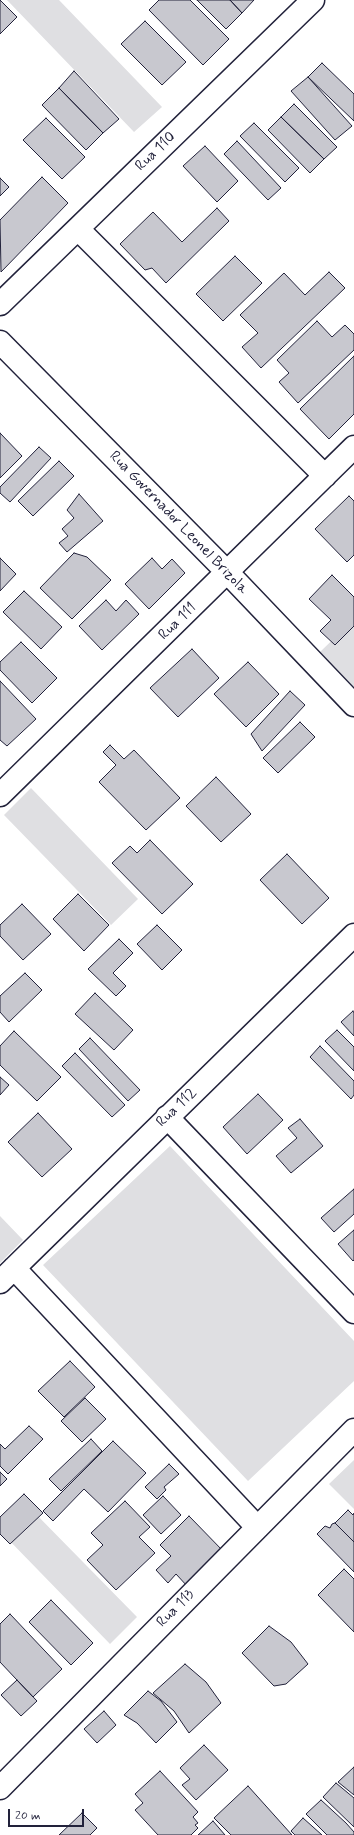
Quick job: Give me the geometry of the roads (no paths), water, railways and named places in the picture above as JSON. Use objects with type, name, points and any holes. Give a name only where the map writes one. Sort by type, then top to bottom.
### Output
[{"type":"street","name":"Rua 110","points":[[0,304],[313,0]]},
{"type":"street","points":[[78,229],[325,476]]},
{"type":"street","name":"Rua Governador Leonel Brizola","points":[[0,342],[228,573],[354,705]]},
{"type":"street","name":"Rua 111","points":[[0,795],[228,573],[354,447]]},
{"type":"street","name":"Rua 112","points":[[7,1275],[354,935]]},
{"type":"street","points":[[167,1117],[354,1312]]},
{"type":"street","points":[[7,1275],[257,1527]]},
{"type":"street","name":"Rua 113","points":[[0,1788],[354,1430]]}]
